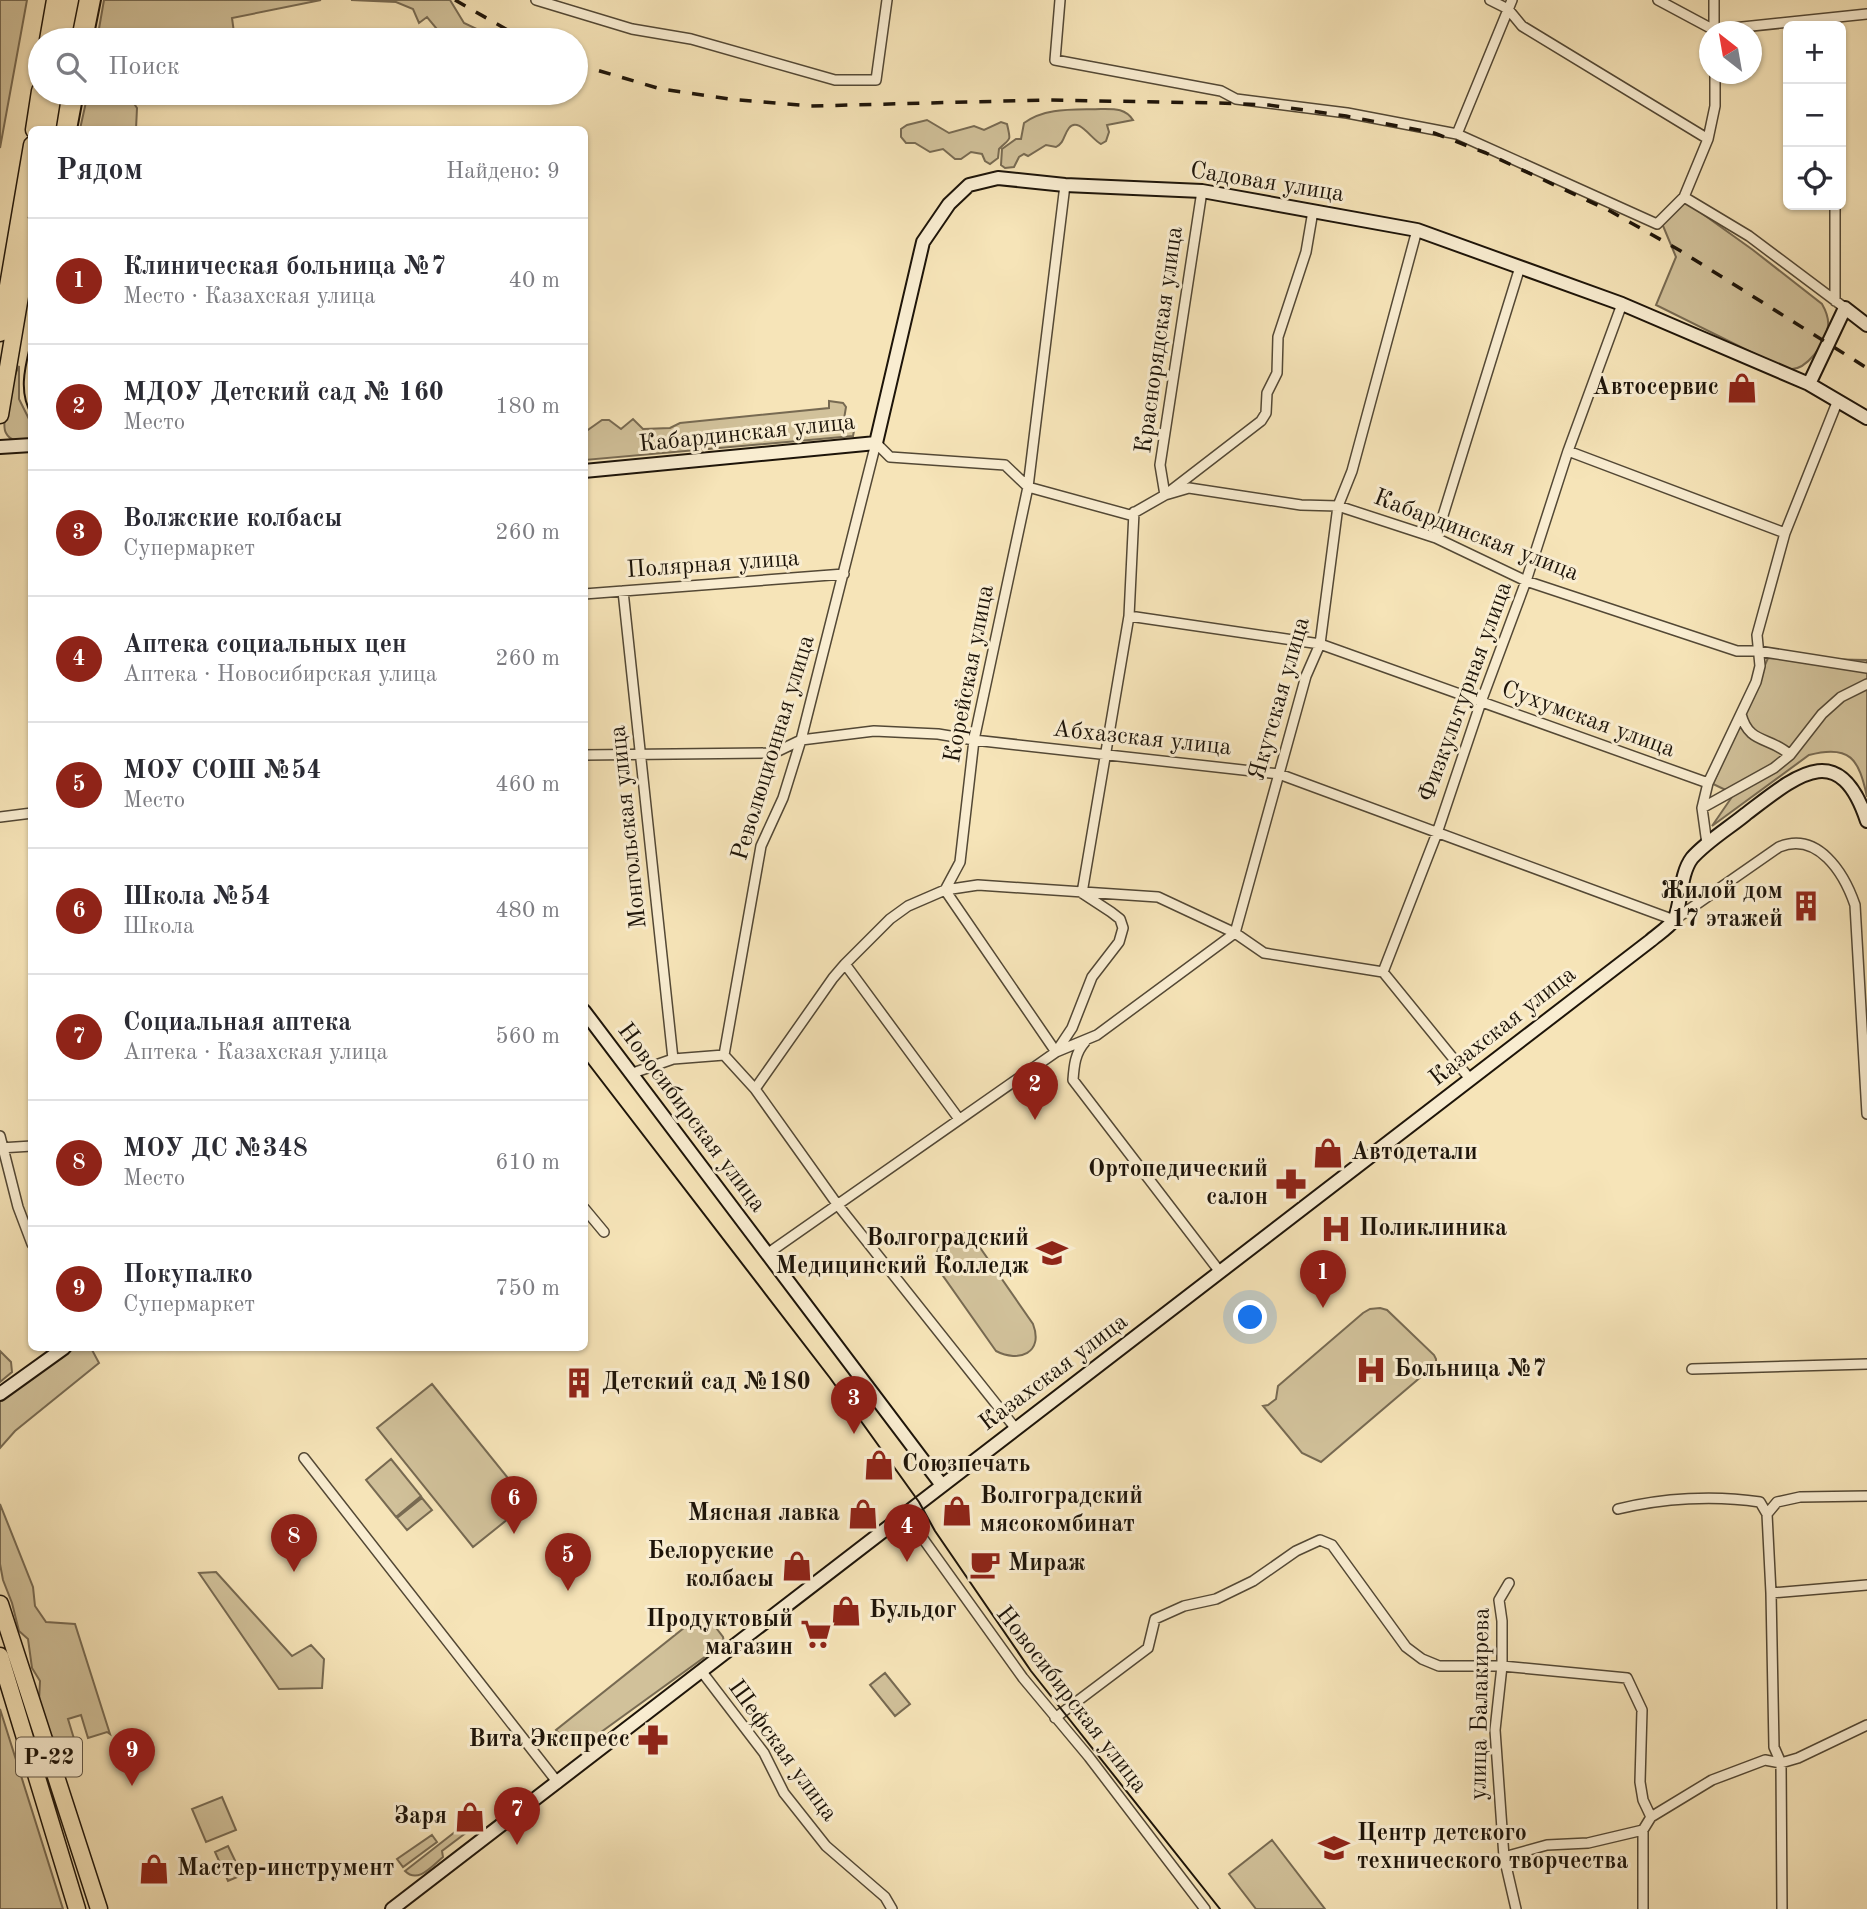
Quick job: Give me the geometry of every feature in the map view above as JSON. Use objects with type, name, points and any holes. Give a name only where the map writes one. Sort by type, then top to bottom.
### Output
[{"type":"highway","points":[[55,0],[55,28]]},
{"type":"highway","points":[[59,28],[70,0]]},
{"type":"highway","points":[[35,126],[38,105]]},
{"type":"highway","points":[[48,126],[51,105]]},
{"type":"highway","points":[[0,333],[28,168]]},
{"type":"highway","points":[[0,415],[28,249]]},
{"type":"highway","name":"Р-22","points":[[0,1604],[99,1909]]},
{"type":"highway","name":"Р-22","points":[[0,1656],[77,1909]]},
{"type":"street","points":[[536,0],[550,2],[632,29],[691,39],[835,80],[876,80],[887,0]]},
{"type":"street","points":[[1060,0],[1055,60],[1221,91],[1236,99],[1347,113],[1457,134],[1657,224],[1684,197],[1708,139],[1715,106],[1715,84]]},
{"type":"street","points":[[1490,0],[1510,5],[1522,26],[1708,139]]},
{"type":"street","points":[[1658,0],[1699,23]]},
{"type":"street","points":[[1714,0],[1714,21]]},
{"type":"street","points":[[1457,134],[1510,5]]},
{"type":"street","points":[[1828,21],[1867,14]]},
{"type":"street","points":[[1762,27],[1783,25]]},
{"type":"street","name":"Садовая улица","points":[[876,443],[923,242],[949,204],[969,185],[999,178],[1065,185],[1202,191],[1417,230],[1622,304],[1809,384],[1867,418]]},
{"type":"street","name":"Корейская улица","points":[[944,890],[960,862],[974,740],[1028,487],[1065,185]]},
{"type":"street","name":"Краснорядская улица","points":[[1165,495],[1160,465],[1202,191]]},
{"type":"street","points":[[1684,197],[1748,236],[1867,325]]},
{"type":"street","points":[[1809,384],[1840,305],[1835,210]]},
{"type":"street","points":[[1165,495],[1261,421],[1266,413],[1267,393],[1277,373],[1279,361],[1278,337],[1306,252],[1313,211]]},
{"type":"street","name":"Якутская улица","points":[[1235,933],[1306,676],[1320,644],[1338,506],[1352,471],[1417,230]]},
{"type":"street","points":[[1436,538],[1520,267]]},
{"type":"street","name":"Физкультурная улица","points":[[1383,972],[1437,833],[1481,702],[1526,581],[1568,452],[1622,304]]},
{"type":"street","points":[[1707,844],[1702,808],[1708,783],[1756,682],[1760,666],[1757,635],[1785,533],[1838,401]]},
{"type":"street","name":"Кабардинская улица","points":[[588,471],[876,443],[890,457],[1005,465],[1028,487],[1130,514],[1165,495],[1189,488],[1300,505],[1338,506],[1436,538],[1526,581],[1737,651],[1758,651],[1867,668]]},
{"type":"street","name":"Революционная улица","points":[[724,1055],[761,846],[783,798],[801,740],[876,443]]},
{"type":"street","points":[[0,447],[28,445]]},
{"type":"street","points":[[1568,452],[1785,533]]},
{"type":"street","points":[[1082,893],[1129,616],[1134,512]]},
{"type":"street","name":"Полярная улица","points":[[588,594],[844,574]]},
{"type":"street","name":"Монгольская улица","points":[[623,591],[673,1059]]},
{"type":"street","name":"Сухумская улица","points":[[1129,616],[1320,644],[1708,783]]},
{"type":"street","points":[[1702,808],[1774,768],[1790,755],[1822,714],[1841,697],[1867,684]]},
{"type":"street","points":[[1741,714],[1748,733],[1776,744],[1790,755]]},
{"type":"street","name":"Абхазская улица","points":[[588,755],[774,753],[801,740],[874,731],[938,734],[1279,774],[1674,920]]},
{"type":"street","points":[[1674,920],[1682,884],[1691,860],[1707,844],[1794,780],[1811,772],[1838,774],[1847,781],[1860,801],[1867,821]]},
{"type":"street","points":[[0,817],[28,814]]},
{"type":"street","points":[[1674,920],[1779,847],[1789,843],[1806,844],[1822,852],[1840,873],[1855,905],[1867,1114]]},
{"type":"street","points":[[755,1089],[833,978],[890,919],[908,906],[944,890],[978,885],[1158,897],[1235,933],[1264,953],[1383,972],[1470,1079]]},
{"type":"street","points":[[944,890],[1056,1052]]},
{"type":"street","points":[[1056,1052],[1072,1028],[1092,977],[1119,942],[1123,928],[1119,919],[1111,912],[1082,893]]},
{"type":"street","name":"Казахская улица","points":[[392,1909],[1674,920]]},
{"type":"street","points":[[767,1254],[1056,1052],[1097,1035],[1235,933]]},
{"type":"street","points":[[845,964],[959,1119]]},
{"type":"street","name":"Новосибирская улица","points":[[588,1016],[942,1484]]},
{"type":"street","points":[[1088,1038],[1079,1048],[1074,1063],[1073,1080],[1220,1272]]},
{"type":"street","points":[[633,1073],[673,1059],[724,1055],[755,1089],[837,1204],[1016,1429]]},
{"type":"street","points":[[0,1136],[18,1207],[28,1233]]},
{"type":"street","points":[[2,1147],[28,1146]]},
{"type":"street","points":[[588,1213],[604,1232]]},
{"type":"street","points":[[0,1394],[56,1351]]},
{"type":"street","points":[[1692,1368],[1867,1364]]},
{"type":"street","points":[[304,1458],[558,1783]]},
{"type":"street","points":[[1767,1514],[1777,1502],[1800,1497],[1867,1496]]},
{"type":"street","points":[[1618,1509],[1646,1502],[1736,1498],[1760,1502],[1767,1514],[1774,1747],[1781,1763],[1782,1909]]},
{"type":"street","name":"Новосибирская улица","points":[[906,1515],[1055,1718],[1089,1757],[1205,1909]]},
{"type":"street","points":[[1055,1718],[1148,1648],[1155,1619],[1185,1606],[1216,1599],[1253,1581],[1296,1551],[1320,1540],[1332,1545],[1406,1647],[1422,1660],[1439,1666],[1502,1666],[1627,1678],[1642,1710],[1640,1782],[1643,1800],[1651,1818]]},
{"type":"street","name":"улица Балакирева","points":[[1509,1583],[1499,1600],[1502,1666],[1495,1730],[1504,1857],[1516,1909]]},
{"type":"street","points":[[1771,1593],[1867,1585]]},
{"type":"street","name":"Шефская улица","points":[[702,1672],[764,1753],[784,1793],[826,1846],[884,1897],[892,1909]]},
{"type":"street","points":[[1643,1909],[1643,1830],[1651,1818],[1712,1780],[1765,1760],[1781,1763],[1798,1759],[1867,1725]]},
{"type":"street","points":[[1504,1857],[1547,1845],[1588,1843],[1643,1830]]},
{"type":"shaded area","points":[[0,0],[27,0],[0,148]]},
{"type":"shaded area","points":[[104,0],[321,0],[232,18],[233,28],[99,28]]},
{"type":"shaded area","points":[[351,0],[450,0],[464,23],[475,28],[436,28],[427,17],[419,23],[413,9],[396,2]]},
{"type":"shaded area","points":[[85,105],[135,105],[137,108],[136,126],[81,126]]},
{"type":"shaded area","points":[[1061,110],[1123,111],[1133,120],[1107,125],[1109,132],[1106,141],[1101,144],[1081,127],[1073,125],[1056,147],[1046,145],[1028,156],[1024,154],[1019,157],[1014,167],[1005,168],[1001,165],[1002,149],[1016,139],[1021,139],[1024,123],[1042,114]]},
{"type":"shaded area","points":[[927,120],[949,133],[974,126],[984,130],[1001,122],[1007,124],[1009,139],[999,149],[998,158],[990,164],[982,154],[971,152],[961,159],[955,159],[943,149],[930,152],[915,143],[906,143],[901,137],[901,129],[907,125]]},
{"type":"shaded area","points":[[1686,202],[1822,304],[1828,320],[1826,333],[1814,355],[1802,366],[1785,369],[1656,305],[1676,257],[1661,221]]},
{"type":"shaded area","points":[[19,366],[19,399],[28,417],[28,441],[17,441],[6,433],[8,400]]},
{"type":"shaded area","points":[[829,401],[843,403],[846,407],[843,425],[855,426],[853,436],[588,460],[588,430],[602,420],[609,420],[621,429],[633,419],[643,429],[670,428],[680,423],[829,408]]},
{"type":"shaded area","points":[[1768,658],[1867,660],[1867,797],[1856,764],[1843,753],[1823,752],[1809,755],[1712,826],[1734,794],[1713,784]]},
{"type":"shaded area","points":[[964,1233],[972,1236],[1033,1324],[1035,1342],[1027,1353],[1013,1356],[996,1351],[936,1266],[937,1253],[942,1243]]},
{"type":"shaded area","points":[[1380,1308],[1387,1310],[1434,1355],[1436,1364],[1321,1462],[1302,1453],[1263,1406],[1276,1399],[1278,1386],[1363,1313]]},
{"type":"shaded area","points":[[0,1351],[11,1362],[12,1372],[0,1382]]},
{"type":"shaded area","points":[[71,1351],[93,1351],[99,1363],[15,1431],[0,1448],[0,1400]]},
{"type":"shaded area","points":[[432,1384],[528,1503],[473,1547],[377,1428]]},
{"type":"shaded area","points":[[391,1459],[421,1496],[396,1517],[366,1480]]},
{"type":"shaded area","points":[[422,1498],[432,1510],[407,1530],[397,1518]]},
{"type":"shaded area","points":[[0,1504],[33,1587],[35,1606],[46,1622],[75,1624],[110,1734],[107,1732],[88,1738],[81,1715],[68,1719],[75,1742],[55,1740],[47,1731],[39,1701],[40,1681],[32,1668],[28,1639],[19,1631],[3,1580],[0,1564]]},
{"type":"shaded area","points":[[216,1572],[292,1656],[311,1645],[324,1659],[322,1688],[279,1689],[199,1573]]},
{"type":"shaded area","points":[[704,1612],[723,1637],[724,1643],[579,1748],[570,1747],[556,1730]]},
{"type":"shaded area","points":[[885,1673],[910,1704],[895,1716],[870,1685]]},
{"type":"shaded area","points":[[0,1709],[63,1909],[0,1909]]},
{"type":"shaded area","points":[[222,1797],[236,1830],[206,1842],[192,1809]]},
{"type":"shaded area","points":[[481,1816],[483,1820],[442,1851],[443,1857],[430,1869],[415,1876],[405,1871],[460,1828],[465,1828]]},
{"type":"shaded area","points":[[432,1835],[437,1842],[403,1867],[397,1859]]},
{"type":"shaded area","points":[[1272,1840],[1325,1909],[1256,1909],[1229,1874]]},
{"type":"shaded area","points":[[228,1846],[242,1875],[228,1881],[215,1852]]},
{"type":"tram line","points":[[95,28],[101,0]]},
{"type":"tram line","points":[[78,126],[82,105]]},
{"type":"tram line","points":[[28,355],[24,387],[28,408]]},
{"type":"tram line","points":[[588,1063],[830,1378],[919,1502],[935,1531],[1031,1671],[1220,1909]]},
{"type":"railway","points":[[455,0],[504,28]]},
{"type":"railway","points":[[588,68],[661,89],[729,99],[811,106],[1046,100],[1269,105],[1434,133],[1486,153],[1610,211],[1679,250],[1867,368]]},
{"type":"place","name":"Автосервис","points":[[1742,388]]},
{"type":"place","name":"Жилой дом 17 этажей","points":[[1806,906]]},
{"type":"place","name":"МДОУ Детский сад № 160","points":[[1035,1120]]},
{"type":"place","name":"Автодетали","points":[[1328,1153]]},
{"type":"place","name":"Ортопедический салон","points":[[1291,1184]]},
{"type":"place","name":"Поликлиника","points":[[1336,1229]]},
{"type":"place","name":"Волгоградский Медицинский Колледж","points":[[1052,1253]]},
{"type":"place","name":"Клиническая больница №7","points":[[1323,1308]]},
{"type":"place","name":"Больница №7","points":[[1371,1370]]},
{"type":"place","name":"Детский сад №180","points":[[579,1383]]},
{"type":"place","name":"Волжские колбасы","points":[[854,1434]]},
{"type":"place","name":"Союзпечать","points":[[879,1465]]},
{"type":"place","name":"Волгоградский мясокомбинат","points":[[957,1511]]},
{"type":"place","name":"Мясная лавка","points":[[863,1514]]},
{"type":"place","name":"Школа №54","points":[[514,1534]]},
{"type":"place","name":"Аптека социальных цен","points":[[907,1562]]},
{"type":"place","name":"Мираж","points":[[985,1564]]},
{"type":"place","name":"Белоруские колбасы","points":[[797,1566]]},
{"type":"place","name":"МОУ ДС №348","points":[[294,1572]]},
{"type":"place","name":"МОУ СОШ №54","points":[[568,1591]]},
{"type":"place","name":"Бульдог","points":[[846,1611]]},
{"type":"place","name":"Продуктовый магазин","points":[[816,1634]]},
{"type":"place","name":"Вита Экспресс","points":[[653,1740]]},
{"type":"place","name":"Покупалко","points":[[132,1786]]},
{"type":"place","name":"Заря","points":[[470,1817]]},
{"type":"place","name":"Социальная аптека","points":[[517,1845]]},
{"type":"place","name":"Центр детского технического творчества","points":[[1334,1848]]},
{"type":"place","name":"Мастер-инструмент","points":[[154,1869]]}]
